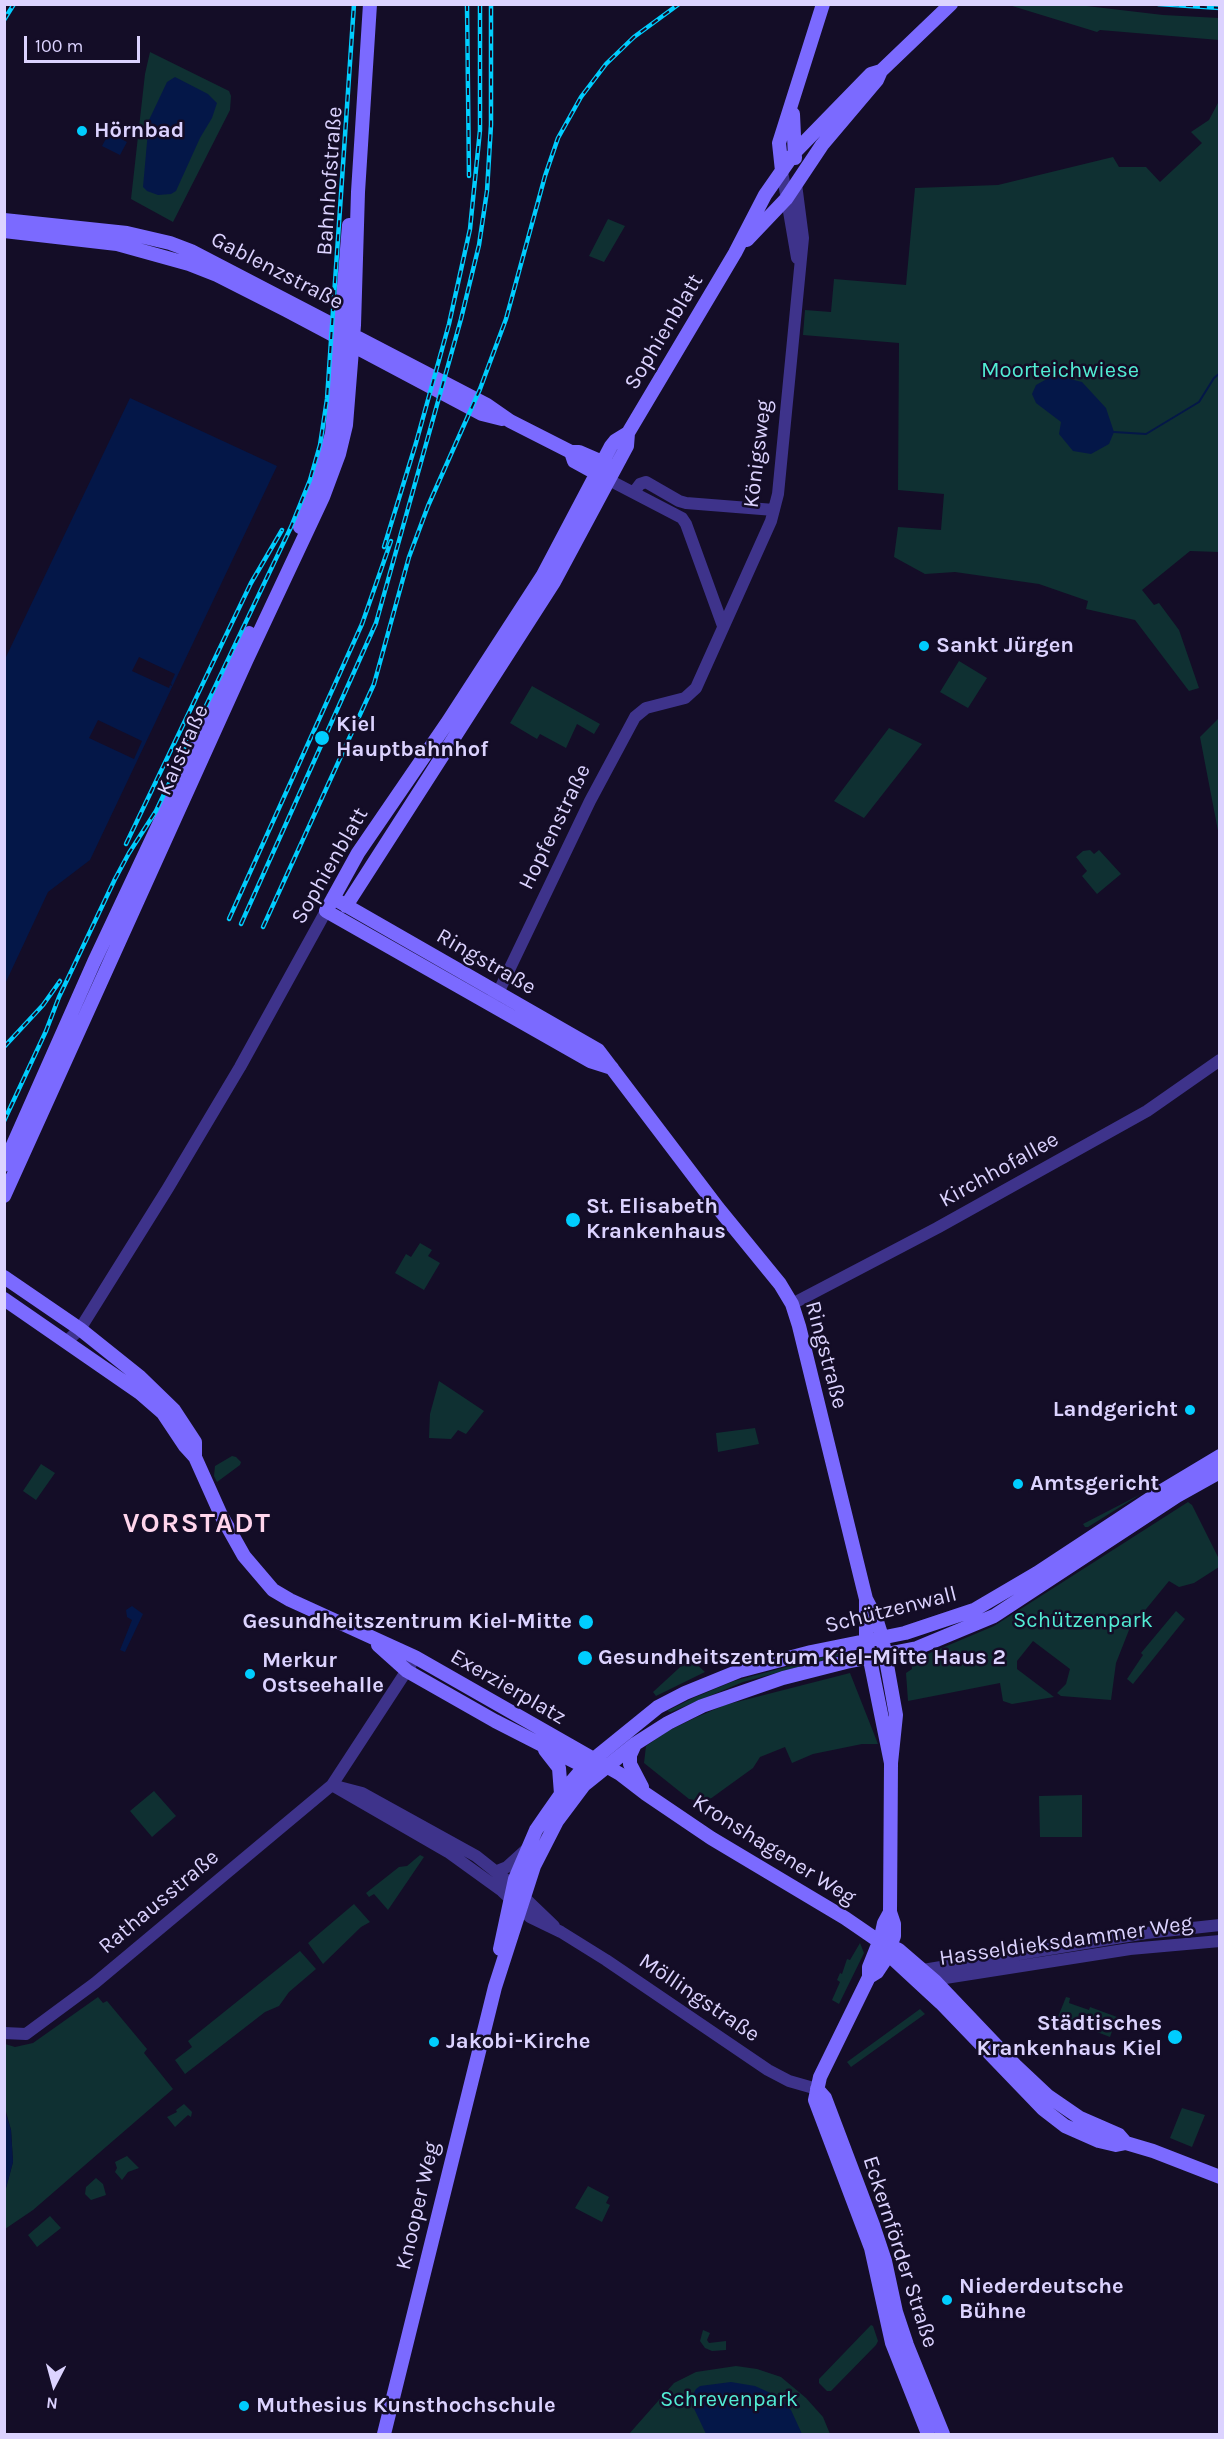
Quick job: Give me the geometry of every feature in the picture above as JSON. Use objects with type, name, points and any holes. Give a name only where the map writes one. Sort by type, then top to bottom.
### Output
[{"type":"main road","name":"Bahnhofstraße","points":[[332,433],[350,217],[363,4]]},
{"type":"main road","name":"Bahnhofstraße","points":[[355,309],[358,192],[370,4]]},
{"type":"main road","points":[[782,171],[779,143],[793,106],[823,4]]},
{"type":"main road","points":[[881,71],[951,4]]},
{"type":"main road","name":"Sophienblatt","points":[[333,909],[358,853],[447,723],[606,471],[627,446],[628,433],[735,253],[765,195],[795,152],[871,74],[881,71]]},
{"type":"main road","name":"Sophienblatt","points":[[735,253],[786,199],[822,145],[877,80],[881,71]]},
{"type":"main road","points":[[793,106],[796,184]]},
{"type":"main road","name":"Gablenzstraße","points":[[4,220],[127,239],[217,275],[571,452],[579,452],[606,471]]},
{"type":"main road","name":"Gablenzstraße","points":[[4,231],[127,239]]},
{"type":"main road","name":"Kaistraße","points":[[4,1196],[330,482],[346,425],[355,309]]},
{"type":"main road","name":"Kaistraße","points":[[4,1165],[94,962],[293,543],[319,480],[332,433]]},
{"type":"main road","name":"Sophienblatt","points":[[346,906],[554,582],[606,471]]},
{"type":"main road","name":"Ringstraße","points":[[333,909],[346,906],[590,1061],[612,1068],[718,1208],[780,1284],[792,1304],[866,1599],[876,1618],[886,1654],[896,1715],[891,1762]]},
{"type":"main road","name":"Ringstraße","points":[[333,909],[493,998]]},
{"type":"main road","points":[[4,1277],[80,1329],[140,1377],[174,1410],[195,1443],[195,1457]]},
{"type":"main road","points":[[4,1299],[141,1393],[163,1413],[195,1457],[243,1556],[273,1590],[415,1658]]},
{"type":"main road","name":"Schützenwall","points":[[595,1766],[642,1718],[685,1693],[739,1671],[929,1626],[987,1603],[1037,1573],[1175,1482],[1220,1456]]},
{"type":"main road","name":"Schützenwall","points":[[595,1766],[668,1723],[726,1697],[783,1678],[916,1648],[994,1616],[1177,1496],[1220,1472]]},
{"type":"main road","name":"Ringstraße","points":[[866,1599],[864,1620],[866,1640],[891,1762]]},
{"type":"main road","points":[[365,1634],[407,1671]]},
{"type":"main road","name":"Exerzierplatz","points":[[415,1658],[595,1766]]},
{"type":"main road","name":"Exerzierplatz","points":[[407,1671],[539,1744],[595,1766]]},
{"type":"main road","points":[[539,1744],[559,1767],[561,1794]]},
{"type":"main road","points":[[635,1744],[630,1755],[630,1764],[646,1794]]},
{"type":"main road","points":[[817,2089],[823,2071],[868,1977],[869,1967],[886,1947],[884,1923],[890,1912],[891,1762]]},
{"type":"main road","points":[[511,1893],[536,1830],[561,1794],[595,1766]]},
{"type":"main road","points":[[522,1903],[534,1866],[557,1821],[595,1766]]},
{"type":"main road","name":"Kronshagener Weg","points":[[595,1766],[646,1794],[726,1847],[813,1897],[886,1947],[921,1976],[1050,2115],[1072,2131],[1116,2145],[1126,2143]]},
{"type":"main road","name":"Knooper Weg","points":[[495,1987],[494,1980],[511,1893]]},
{"type":"main road","name":"Knooper Weg","points":[[384,2434],[495,1987],[522,1903]]},
{"type":"main road","name":"Kronshagener Weg","points":[[921,1976],[935,1981],[1039,2088],[1064,2108],[1096,2126],[1119,2135],[1126,2143],[1220,2177]]},
{"type":"main road","name":"Eckernförder Straße","points":[[817,2089],[815,2100],[822,2122],[871,2248],[892,2343],[928,2434]]},
{"type":"main road","name":"Eckernförder Straße","points":[[817,2089],[825,2098],[873,2224],[885,2261],[896,2312],[943,2434]]},
{"type":"street","name":"Königsweg","points":[[782,171],[798,267]]},
{"type":"street","name":"Königsweg","points":[[685,698],[696,688],[774,510],[778,494],[798,267],[803,238],[796,184]]},
{"type":"street","points":[[606,471],[634,492],[682,518],[723,626]]},
{"type":"street","points":[[634,492],[640,484],[646,482],[686,503],[774,510]]},
{"type":"street","name":"Hopfenstraße","points":[[493,998],[590,801],[635,717],[646,708],[685,698]]},
{"type":"street","name":"Sophienblatt","points":[[66,1342],[80,1329],[168,1188],[333,909]]},
{"type":"street","name":"Kirchhofallee","points":[[792,1304],[937,1228],[1137,1117],[1220,1060]]},
{"type":"street","name":"Exerzierplatz","points":[[332,1785],[415,1658]]},
{"type":"street","points":[[332,1785],[497,1871],[511,1893]]},
{"type":"street","name":"Rathausstraße","points":[[4,2033],[26,2034],[95,1983],[332,1785]]},
{"type":"street","points":[[451,1848],[492,1883],[511,1893],[522,1903]]},
{"type":"street","points":[[497,1871],[511,1864],[528,1848]]},
{"type":"street","name":"Möllingstraße","points":[[522,1903],[536,1922],[561,1932],[768,2070],[789,2081],[817,2089]]},
{"type":"street","name":"Hasseldieksdammer Weg","points":[[921,1976],[1146,1933],[1220,1925]]},
{"type":"street","name":"Hasseldieksdammer Weg","points":[[935,1981],[1130,1949],[1220,1941]]},
{"type":"green space","points":[[1009,5],[1078,5],[1163,15],[1219,18],[1219,40],[1100,30],[1097,32]]},
{"type":"green space","points":[[150,52],[229,91],[231,96],[230,110],[173,222],[131,199],[145,74]]},
{"type":"green space","name":"Moorteichwiese","points":[[1219,101],[1219,552],[1190,551],[1142,590],[1154,605],[1159,603],[1179,630],[1199,688],[1189,691],[1135,620],[1086,609],[1088,601],[1039,584],[955,572],[925,574],[894,557],[898,527],[941,530],[944,494],[898,490],[899,343],[803,335],[805,310],[831,312],[834,279],[906,285],[915,188],[998,185],[1113,157],[1119,167],[1146,167],[1160,182],[1202,143],[1191,132],[1209,120]]},
{"type":"green space","points":[[608,219],[625,226],[604,262],[589,256]]},
{"type":"green space","points":[[959,661],[987,678],[968,708],[940,692]]},
{"type":"green space","points":[[532,686],[600,724],[594,734],[577,724],[566,748],[540,734],[537,739],[510,723]]},
{"type":"green space","points":[[1219,718],[1219,836],[1200,737]]},
{"type":"green space","points":[[889,728],[922,744],[864,818],[834,801]]},
{"type":"green space","points":[[1090,850],[1094,854],[1099,850],[1121,874],[1097,894],[1082,876],[1087,871],[1076,857],[1083,851]]},
{"type":"green space","points":[[420,1243],[432,1250],[428,1256],[440,1263],[424,1290],[395,1273],[406,1254],[411,1257]]},
{"type":"green space","points":[[439,1381],[484,1411],[466,1434],[458,1430],[451,1439],[429,1438],[430,1414]]},
{"type":"green space","points":[[755,1428],[759,1444],[718,1452],[716,1433]]},
{"type":"green space","points":[[232,1456],[241,1462],[240,1465],[217,1482],[214,1476],[215,1466]]},
{"type":"green space","points":[[41,1464],[55,1473],[36,1500],[23,1491]]},
{"type":"green space","points":[[1141,1494],[1088,1527],[1083,1524]]},
{"type":"green space","name":"Schützenpark","points":[[1188,1502],[1192,1505],[1219,1559],[1219,1567],[1194,1583],[1179,1587],[1169,1581],[1129,1630],[1116,1663],[1111,1700],[1061,1696],[1057,1693],[1066,1684],[1070,1669],[1033,1641],[1017,1661],[1017,1669],[1054,1697],[1012,1704],[1003,1701],[1000,1683],[908,1701],[906,1673],[912,1669],[911,1661],[994,1626]]},
{"type":"green space","points":[[1176,1611],[1185,1619],[1133,1684],[1127,1679],[1143,1655],[1141,1653]]},
{"type":"green space","points":[[846,1651],[846,1654],[743,1682],[671,1712],[667,1711],[734,1681]]},
{"type":"green space","points":[[690,1658],[705,1672],[656,1696],[653,1692]]},
{"type":"green space","points":[[850,1673],[878,1744],[862,1744],[813,1754],[792,1763],[785,1747],[760,1757],[753,1768],[706,1802],[689,1799],[644,1763],[646,1746],[668,1731],[697,1717],[725,1705]]},
{"type":"green space","points":[[154,1791],[176,1816],[152,1837],[130,1811]]},
{"type":"green space","points":[[1082,1795],[1082,1837],[1040,1837],[1039,1796]]},
{"type":"green space","points":[[420,1855],[424,1857],[388,1910],[374,1894],[369,1897],[366,1893],[399,1867],[407,1866]]},
{"type":"green space","points":[[354,1904],[370,1922],[361,1927],[323,1964],[308,1943]]},
{"type":"green space","points":[[860,1943],[864,1953],[839,2004],[832,2000],[840,1982],[837,1980],[840,1973],[842,1974],[847,1959],[850,1960]]},
{"type":"green space","points":[[300,1951],[316,1969],[289,1992],[279,2006],[265,2012],[185,2074],[175,2060],[192,2047],[188,2041]]},
{"type":"green space","points":[[98,1997],[103,2003],[107,2001],[147,2049],[144,2053],[173,2089],[33,2210],[5,2229],[5,2192],[13,2162],[11,2130],[5,2108],[5,2044],[15,2047],[33,2043]]},
{"type":"green space","points":[[1066,1997],[1070,1998],[1069,2003],[1089,2010],[1090,2007],[1117,2017],[1110,2037],[1058,2017]]},
{"type":"green space","points":[[920,2009],[925,2014],[851,2067],[847,2062]]},
{"type":"green space","points":[[184,2104],[192,2112],[191,2117],[188,2115],[175,2127],[167,2117],[177,2112],[176,2110]]},
{"type":"green space","points":[[1182,2108],[1205,2115],[1192,2147],[1170,2138]]},
{"type":"green space","points":[[127,2156],[139,2168],[128,2172],[122,2180],[115,2172],[117,2168],[115,2162]]},
{"type":"green space","points":[[96,2178],[103,2184],[106,2195],[91,2200],[85,2194],[86,2187]]},
{"type":"green space","points":[[588,2186],[609,2197],[606,2203],[610,2205],[602,2222],[575,2208]]},
{"type":"green space","points":[[50,2216],[61,2228],[37,2247],[28,2235]]},
{"type":"green space","points":[[871,2325],[878,2341],[876,2345],[831,2391],[827,2391],[819,2383],[819,2379]]},
{"type":"green space","points":[[703,2330],[710,2333],[707,2340],[709,2343],[726,2341],[726,2350],[712,2351],[705,2348],[700,2341]]},
{"type":"green space","name":"Schrevenpark","points":[[736,2366],[757,2369],[781,2377],[806,2398],[823,2417],[830,2434],[629,2434],[674,2383],[696,2372]]},
{"type":"water","points":[[175,77],[208,94],[217,103],[212,118],[200,138],[176,191],[171,194],[158,195],[143,187],[149,120],[167,82]]},
{"type":"water","points":[[109,133],[127,142],[120,155],[102,146]]},
{"type":"water","points":[[1054,375],[1082,382],[1106,408],[1114,432],[1109,444],[1091,454],[1073,451],[1059,434],[1061,422],[1036,403],[1032,394],[1036,385]]},
{"type":"water","points":[[130,398],[277,466],[90,860],[48,892],[5,984],[5,659]]},
{"type":"water","points":[[132,1606],[143,1614],[125,1652],[120,1650],[132,1620],[127,1617],[126,1610]]},
{"type":"water","points":[[4,2108],[11,2130],[13,2162],[5,2192]]},
{"type":"water","points":[[731,2382],[755,2386],[777,2396],[791,2410],[802,2434],[706,2434],[690,2400],[700,2386]]},
{"type":"pier","points":[[139,657],[175,674],[172,686],[170,685],[169,688],[132,671]]},
{"type":"pier","points":[[98,720],[142,741],[134,759],[89,738]]},
{"type":"waterway","points":[[1114,432],[1146,434],[1199,402],[1214,378],[1220,373]]},
{"type":"railway","points":[[4,20],[14,4]]},
{"type":"railway","points":[[4,1121],[115,879],[156,811],[291,527],[310,480],[320,445],[327,399],[354,4]]},
{"type":"railway","points":[[467,4],[469,176]]},
{"type":"railway","points":[[384,547],[449,324],[470,229],[480,130],[480,4]]},
{"type":"railway","points":[[241,924],[376,623],[461,319],[479,245],[487,191],[491,125],[491,4]]},
{"type":"railway","points":[[263,927],[374,684],[409,557],[428,506],[480,389],[506,319],[545,176],[558,138],[581,97],[606,64],[634,37],[679,4]]},
{"type":"railway","points":[[1158,4],[1220,8]]},
{"type":"railway","points":[[126,844],[251,583],[282,530]]},
{"type":"railway","points":[[229,919],[362,624],[391,541]]},
{"type":"railway","points":[[4,1047],[43,1005],[60,981]]},
{"type":"place","name":"Hörnbad","points":[[82,131]]},
{"type":"place","name":"Sankt Jürgen","points":[[924,646]]},
{"type":"place","name":"Kiel Hauptbahnhof","points":[[322,738]]},
{"type":"place","name":"St. Elisabeth Krankenhaus","points":[[573,1220]]},
{"type":"place","name":"Landgericht","points":[[1190,1410]]},
{"type":"place","name":"Amtsgericht","points":[[1018,1484]]},
{"type":"place","name":"Gesundheitszentrum Kiel-Mitte","points":[[586,1622]]},
{"type":"place","name":"Gesundheitszentrum Kiel-Mitte Haus 2","points":[[585,1658]]},
{"type":"place","name":"Merkur Ostseehalle","points":[[250,1674]]},
{"type":"place","name":"Städtisches Krankenhaus Kiel","points":[[1175,2037]]},
{"type":"place","name":"Jakobi-Kirche","points":[[434,2042]]},
{"type":"place","name":"Niederdeutsche Bühne","points":[[947,2300]]},
{"type":"place","name":"Muthesius Kunsthochschule","points":[[244,2406]]},
{"type":"district","name":"VORSTADT","points":[[197,1524]]}]
